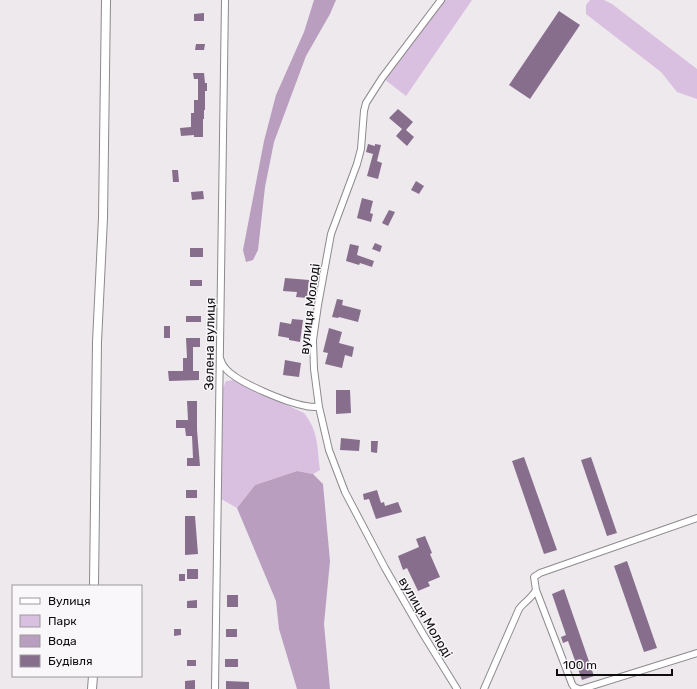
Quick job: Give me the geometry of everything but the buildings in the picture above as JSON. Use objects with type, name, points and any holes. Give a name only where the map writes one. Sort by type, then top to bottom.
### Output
[{"type":"street","points":[[94,585],[97,342],[103,210],[106,0]]},
{"type":"street","name":"Зелена вулиця","points":[[215,689],[225,0]]},
{"type":"street","name":"вулиця Молоді","points":[[441,0],[370,96],[364,111],[361,148],[357,164],[331,234],[313,340],[319,407],[329,450],[345,492],[385,568],[457,689]]},
{"type":"street","points":[[219,358],[226,369],[232,374],[257,388],[294,403],[319,407]]},
{"type":"street","points":[[697,518],[540,573],[534,577],[536,590],[574,687],[581,689],[697,652]]},
{"type":"street","points":[[484,689],[519,609],[536,590]]},
{"type":"street","points":[[92,689],[93,677]]},
{"type":"green space","points":[[444,0],[472,0],[406,96],[384,79]]},
{"type":"green space","points":[[590,0],[604,0],[612,4],[697,69],[697,99],[677,92],[661,72],[586,14],[586,5]]},
{"type":"green space","points":[[233,380],[304,413],[315,434],[320,470],[313,474],[297,471],[255,485],[237,508],[221,499],[223,388],[226,381]]},
{"type":"water","points":[[314,0],[336,0],[330,14],[306,56],[274,142],[265,187],[258,250],[253,260],[246,262],[243,250],[264,141],[276,95],[304,32]]},
{"type":"water","points":[[297,471],[313,474],[323,484],[330,561],[324,624],[330,689],[297,689],[279,629],[276,601],[237,508],[255,485]]}]
